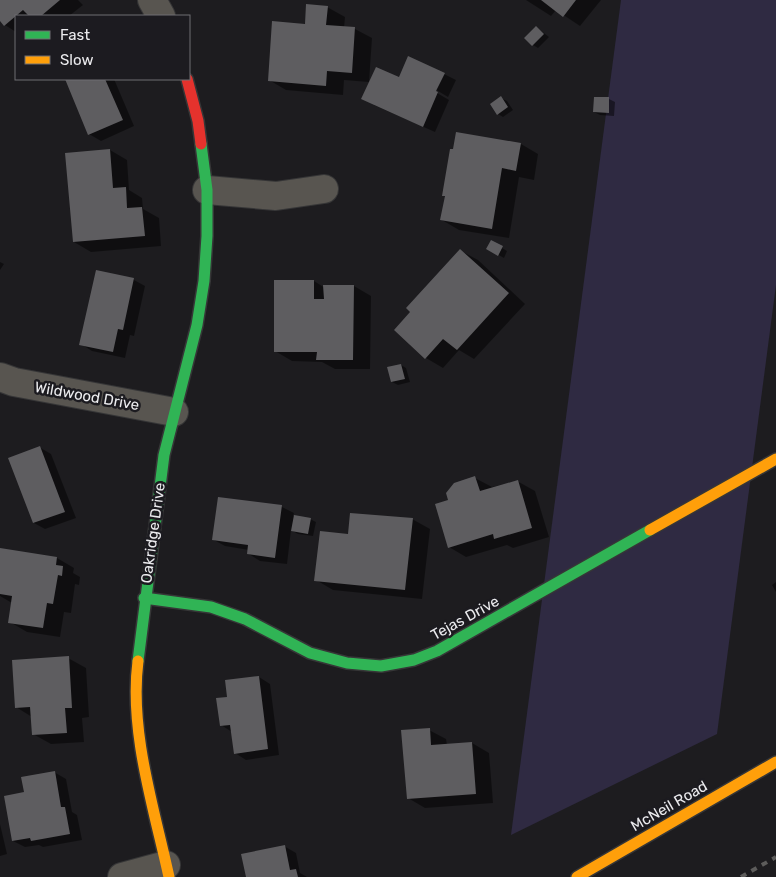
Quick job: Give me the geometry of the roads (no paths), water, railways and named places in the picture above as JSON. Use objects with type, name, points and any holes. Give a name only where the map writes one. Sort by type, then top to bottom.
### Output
[{"type":"street","points":[[152,0],[160,15]]},
{"type":"street","name":"Oakridge Drive","points":[[167,871],[136,718],[136,674],[144,598],[164,455],[197,326],[204,281],[207,236],[207,190],[198,121],[187,80]]},
{"type":"street","points":[[207,190],[276,196],[324,189]]},
{"type":"street","name":"Wildwood Drive","points":[[0,377],[14,382],[174,412]]},
{"type":"street","name":"Tejas Drive","points":[[144,598],[211,607],[245,619],[310,653],[347,664],[381,666],[414,660],[437,651],[776,459]]},
{"type":"street","name":"McNeil Road","points":[[577,877],[776,762]]},
{"type":"street","points":[[122,877],[167,871]]},
{"type":"railway","points":[[741,877],[776,857]]}]
